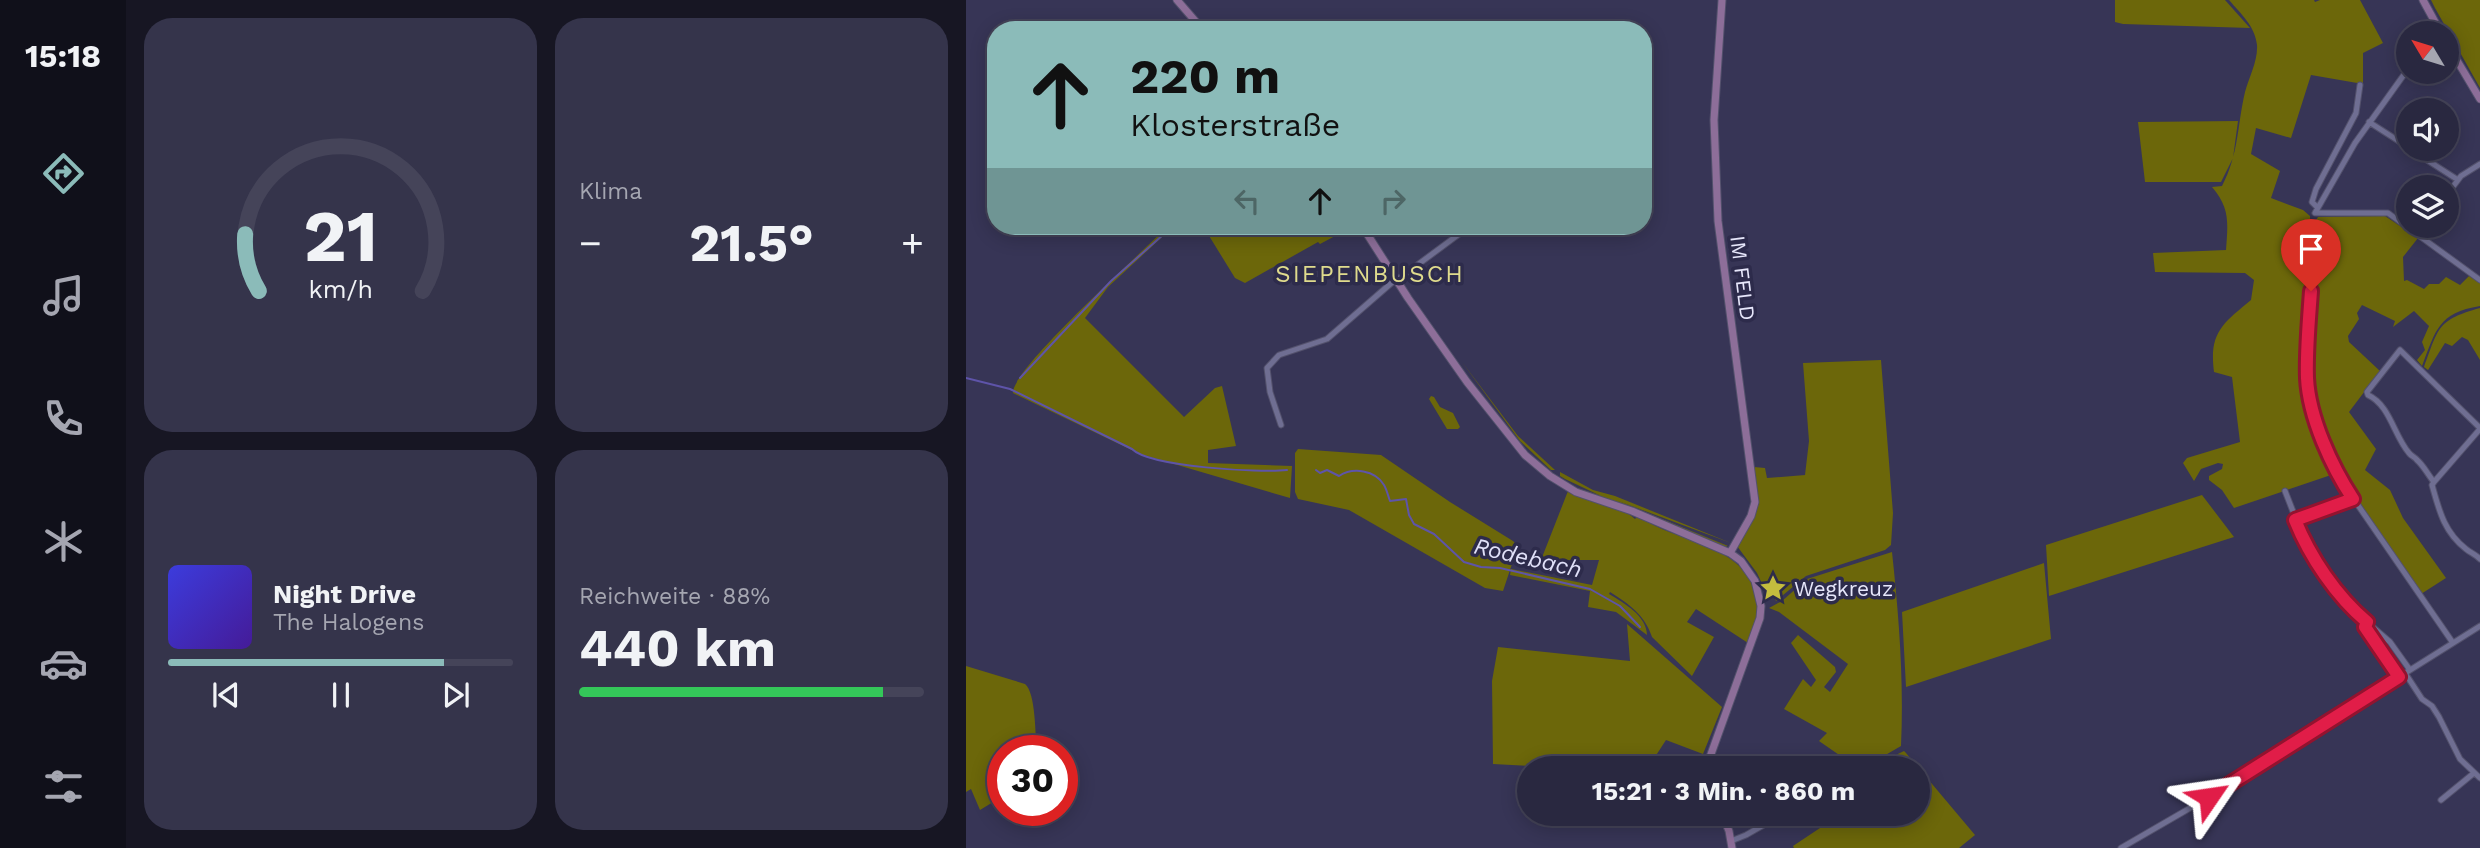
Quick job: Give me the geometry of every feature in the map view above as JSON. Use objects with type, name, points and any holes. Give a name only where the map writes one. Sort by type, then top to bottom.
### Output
[{"type":"main road","points":[[1177,0],[1195,21]]},
{"type":"main road","name":"IM FELD","points":[[1722,0],[1714,120],[1716,198],[1755,502],[1751,516],[1730,552]]},
{"type":"main road","points":[[2423,0],[2434,21]]},
{"type":"main road","points":[[2459,65],[2480,99]]},
{"type":"main road","points":[[1368,235],[1467,382],[1512,440],[1550,476],[1587,497],[1632,511],[1730,552],[1741,561],[1755,581],[1761,610],[1757,631],[1710,756]]},
{"type":"main road","points":[[1725,826],[1731,844]]},
{"type":"street","points":[[2316,210],[2369,122],[2397,84]]},
{"type":"street","points":[[2360,85],[2356,113],[2312,198],[2312,205],[2316,210],[2388,213],[2396,219]]},
{"type":"street","points":[[2369,122],[2396,140]]},
{"type":"street","points":[[2429,161],[2450,175]]},
{"type":"street","points":[[2459,179],[2480,164]]},
{"type":"street","points":[[1281,425],[1270,392],[1267,368],[1279,355],[1327,340],[1396,280],[1457,235]]},
{"type":"street","points":[[2423,238],[2480,280]]},
{"type":"street","points":[[2311,291],[2307,381],[2311,401],[2334,466],[2353,499],[2453,643]]},
{"type":"street","points":[[2434,482],[2416,459],[2410,456],[2375,398],[2367,394],[2400,350],[2480,428],[2432,485],[2446,528],[2480,559]]},
{"type":"street","points":[[2285,491],[2310,551],[2354,611],[2394,647],[2422,699],[2432,706],[2457,754],[2480,778]]},
{"type":"street","points":[[2295,520],[2353,499]]},
{"type":"street","points":[[2367,622],[2365,627],[2399,677]]},
{"type":"street","points":[[2121,848],[2197,804],[2477,628],[2480,638]]},
{"type":"street","points":[[2441,800],[2474,773]]},
{"type":"street","points":[[1731,844],[1762,826]]},
{"type":"shaded area","points":[[2115,0],[2225,0],[2250,28],[2123,24],[2115,22]]},
{"type":"shaded area","points":[[2229,0],[2360,0],[2383,43],[2363,53],[2363,84],[2311,75],[2291,138],[2256,128],[2251,154],[2280,171],[2271,198],[2303,210],[2310,216],[2312,270],[2306,372],[2313,417],[2334,474],[2234,508],[2222,490],[2209,480],[2209,476],[2222,469],[2223,464],[2201,469],[2194,481],[2183,463],[2187,458],[2240,442],[2232,377],[2214,372],[2213,359],[2220,330],[2251,300],[2254,280],[2245,273],[2155,272],[2153,253],[2226,250],[2225,209],[2212,187],[2222,186],[2232,163],[2245,92],[2257,51],[2256,38],[2250,26]]},
{"type":"shaded area","points":[[2431,0],[2480,0],[2480,88],[2459,51],[2459,21],[2442,21]]},
{"type":"shaded area","points":[[2238,121],[2233,158],[2221,182],[2145,182],[2138,122]]},
{"type":"shaded area","points":[[2385,216],[2396,223],[2396,238],[2418,238],[2403,257],[2404,281],[2424,289],[2429,284],[2439,284],[2446,277],[2460,285],[2469,276],[2480,283],[2480,306],[2455,313],[2440,325],[2422,366],[2417,360],[2425,350],[2422,342],[2429,326],[2414,311],[2393,327],[2395,321],[2362,305],[2357,313],[2359,319],[2348,336],[2349,342],[2380,371],[2349,412],[2376,449],[2365,470],[2390,490],[2403,518],[2446,578],[2421,594],[2344,479],[2317,420],[2308,380],[2315,222],[2318,217]]},
{"type":"shaded area","points":[[1159,235],[1164,235],[1108,287],[1085,318],[1184,417],[1215,388],[1222,386],[1236,446],[1208,450],[1208,463],[1292,466],[1290,498],[1140,454],[1013,393],[1018,380],[1033,360]]},
{"type":"shaded area","points":[[1209,235],[1337,235],[1320,244],[1318,242],[1245,283],[1235,278]]},
{"type":"shaded area","points":[[2480,308],[2480,360],[2468,340],[2462,337],[2452,346],[2445,343],[2428,370],[2424,367],[2437,334],[2447,321]]},
{"type":"shaded area","points":[[1881,360],[1893,513],[1891,545],[1885,550],[1806,576],[1776,601],[1772,592],[1766,591],[1765,603],[1764,588],[1757,573],[1737,546],[1758,506],[1754,467],[1765,468],[1767,478],[1805,475],[1809,441],[1803,363]]},
{"type":"shaded area","points":[[1462,362],[1518,436],[1555,470],[1551,470],[1520,441]]},
{"type":"shaded area","points":[[1431,396],[1440,407],[1453,413],[1460,427],[1458,429],[1447,429],[1429,399]]},
{"type":"shaded area","points":[[1298,449],[1381,455],[1513,541],[1518,546],[1503,591],[1485,588],[1349,510],[1298,499],[1295,492],[1295,453]]},
{"type":"shaded area","points":[[1560,472],[1593,490],[1615,496],[1731,543],[1618,501],[1728,546],[1724,547],[1663,520],[1579,491],[1574,487],[1601,496],[1565,479],[1560,476]]},
{"type":"shaded area","points":[[1568,491],[1612,506],[1635,519],[1637,517],[1718,551],[1732,560],[1745,571],[1754,584],[1758,599],[1757,617],[1748,643],[1696,609],[1687,622],[1714,637],[1692,676],[1652,637],[1636,611],[1610,592],[1609,594],[1639,616],[1647,635],[1616,612],[1588,607],[1590,591],[1510,575],[1511,569],[1592,585],[1599,560],[1541,560]]},
{"type":"shaded area","points":[[2202,495],[2234,537],[2049,596],[2046,545]]},
{"type":"shaded area","points":[[1892,552],[1900,649],[1901,746],[1884,756],[1841,756],[1819,741],[1827,733],[1784,709],[1803,679],[1811,687],[1816,680],[1791,643],[1798,635],[1835,667],[1836,672],[1824,687],[1830,692],[1848,664],[1779,612],[1769,608],[1782,601],[1807,579]]},
{"type":"shaded area","points":[[2044,563],[2051,639],[1906,687],[1902,612]]},
{"type":"shaded area","points":[[1627,624],[1722,707],[1703,754],[1666,740],[1656,756],[1517,756],[1517,765],[1493,764],[1492,681],[1498,647],[1630,661]]},
{"type":"shaded area","points":[[966,666],[1025,684],[1031,696],[1036,735],[987,735],[987,806],[980,810],[971,789],[966,792]]},
{"type":"shaded area","points":[[1904,751],[1908,756],[1894,756]]},
{"type":"shaded area","points":[[1930,782],[1975,835],[1959,848],[1793,846],[1823,826],[1930,826]]},
{"type":"waterway","points":[[1020,378],[1111,281],[1163,235]]},
{"type":"waterway","name":"Rodebach","points":[[966,378],[1010,389],[1143,455],[1160,460],[1254,471],[1287,470]]},
{"type":"waterway","name":"Rodebach","points":[[1316,470],[1320,473],[1327,470],[1339,476],[1357,471],[1369,473],[1384,485],[1390,501],[1406,499],[1414,524],[1434,534],[1464,562],[1590,589],[1620,606],[1640,627]]},
{"type":"place","name":"Wegkreuz","points":[[1773,588]]},
{"type":"district","name":"SIEPENBUSCH","points":[[1370,274]]},
{"type":"route","points":[[2209,797],[2399,677],[2364,626],[2367,622],[2354,611],[2310,551],[2295,520],[2353,499],[2334,466],[2311,401],[2307,381],[2311,291]]}]
